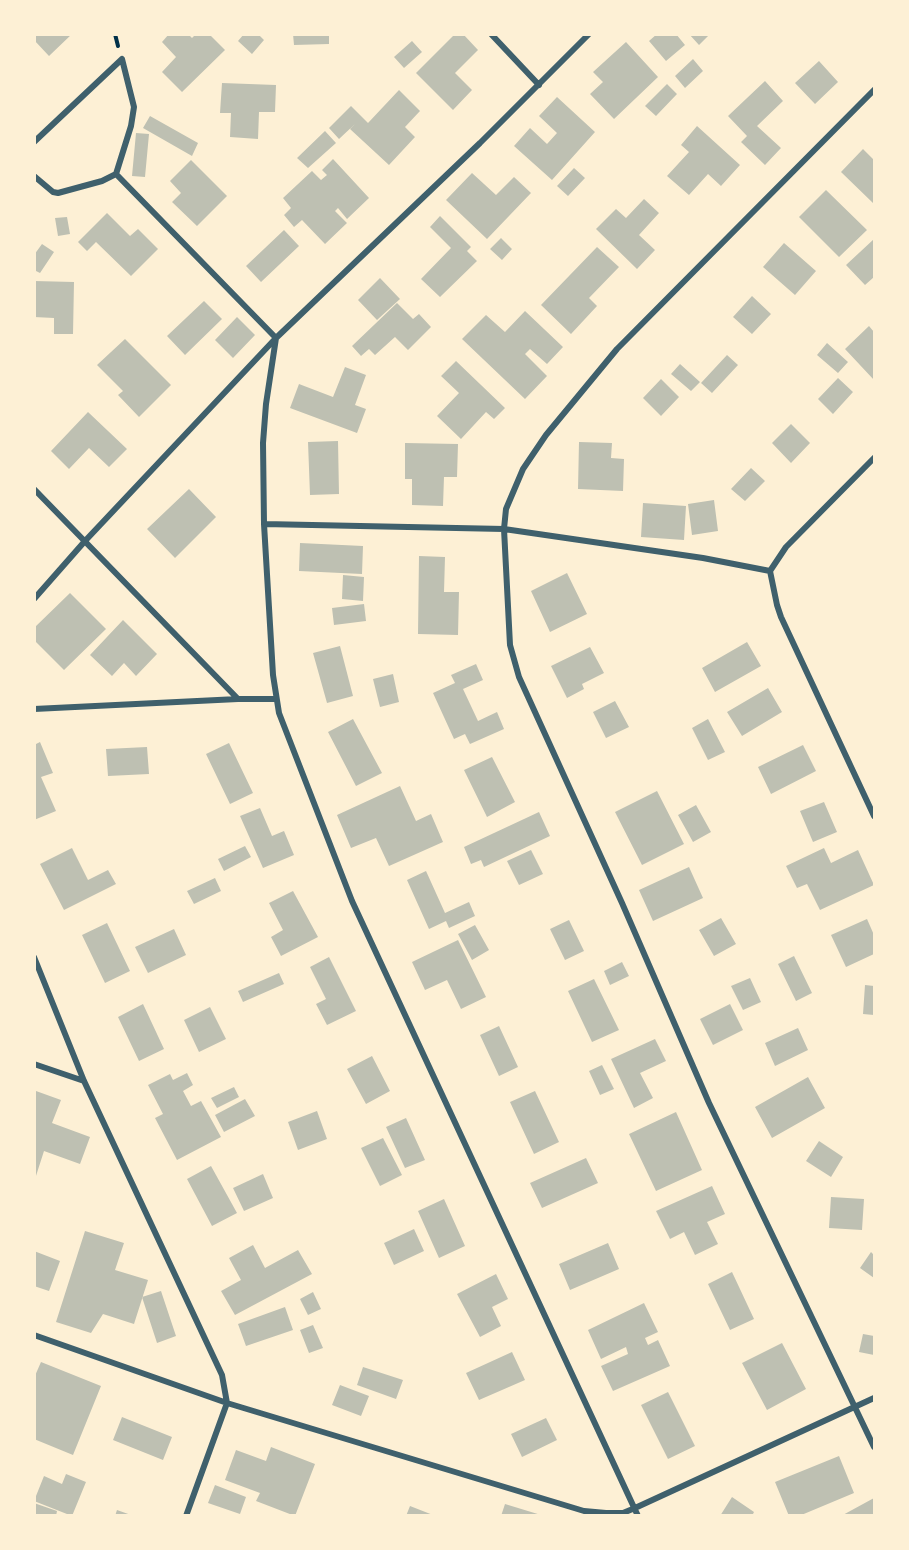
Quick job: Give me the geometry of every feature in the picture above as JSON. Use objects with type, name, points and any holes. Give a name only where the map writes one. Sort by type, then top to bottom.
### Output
[{"type":"street","points":[[491,34],[539,85]]},
{"type":"street","points":[[34,599],[276,338],[589,34]]},
{"type":"street","points":[[34,142],[122,59],[134,107],[131,126],[116,174],[102,182],[58,193],[53,192],[34,176]]},
{"type":"street","points":[[874,90],[616,349],[546,435],[523,469],[506,509],[504,529],[510,645],[519,677],[622,903],[709,1103],[874,1447]]},
{"type":"street","points":[[116,174],[276,338]]},
{"type":"street","points":[[276,338],[266,404],[263,443],[264,524],[273,675],[276,699],[284,726],[352,901],[638,1515]]},
{"type":"street","points":[[874,458],[786,547],[770,571],[781,617],[874,816]]},
{"type":"street","points":[[34,489],[238,699]]},
{"type":"street","points":[[264,524],[504,529],[703,558],[770,571]]},
{"type":"street","points":[[34,710],[276,699]]},
{"type":"street","points":[[34,957],[84,1081],[222,1375],[227,1404],[186,1515]]},
{"type":"street","points":[[34,1064],[84,1081]]},
{"type":"street","points":[[34,1335],[227,1404],[584,1511],[614,1513],[635,1508],[874,1398]]},
{"type":"building","points":[[34,34],[72,34],[49,56],[34,40]]},
{"type":"building","points":[[169,34],[188,34],[192,38],[196,34],[209,34],[225,50],[182,92],[162,72],[176,57],[162,42]]},
{"type":"building","points":[[244,34],[258,34],[264,40],[252,54],[238,41]]},
{"type":"building","points":[[293,34],[329,34],[329,44],[294,45]]},
{"type":"building","points":[[455,34],[463,34],[478,50],[455,73],[472,90],[453,110],[416,73]]},
{"type":"building","points":[[657,34],[676,34],[685,45],[666,61],[649,41]]},
{"type":"building","points":[[689,34],[710,34],[699,45]]},
{"type":"building","points":[[412,41],[422,52],[404,68],[394,57]]},
{"type":"building","points":[[626,42],[658,77],[614,119],[590,94],[603,82],[593,72]]},
{"type":"building","points":[[693,59],[703,71],[685,88],[675,76]]},
{"type":"building","points":[[819,61],[838,82],[815,104],[795,83]]},
{"type":"building","points":[[765,81],[783,101],[757,126],[781,148],[765,165],[741,142],[747,136],[728,116]]},
{"type":"building","points":[[222,83],[276,85],[275,112],[259,112],[258,139],[230,137],[231,113],[220,113]]},
{"type":"building","points":[[667,84],[677,94],[656,116],[645,106]]},
{"type":"building","points":[[399,90],[420,111],[405,127],[415,137],[389,165],[350,129],[355,124],[339,139],[329,128],[351,106],[368,123]]},
{"type":"building","points":[[557,97],[595,132],[552,180],[514,146],[530,128],[547,144],[557,133],[539,116]]},
{"type":"building","points":[[150,116],[198,143],[192,156],[143,128]]},
{"type":"building","points":[[697,126],[740,165],[721,186],[708,174],[689,195],[667,176],[689,152],[681,145]]},
{"type":"building","points":[[325,131],[336,143],[308,168],[297,158]]},
{"type":"building","points":[[136,133],[149,134],[145,177],[132,176]]},
{"type":"building","points":[[863,149],[874,160],[873,203],[841,172]]},
{"type":"building","points":[[333,159],[369,198],[347,219],[338,208],[335,211],[347,223],[325,244],[302,220],[294,227],[284,215],[291,208],[283,198],[312,171],[321,180],[327,175],[322,170]]},
{"type":"building","points":[[191,160],[227,196],[197,226],[172,202],[181,193],[170,181]]},
{"type":"building","points":[[574,168],[585,178],[568,196],[557,186]]},
{"type":"building","points":[[472,173],[496,195],[514,177],[531,193],[487,239],[446,200]]},
{"type":"building","points":[[826,190],[867,230],[839,257],[799,217]]},
{"type":"building","points":[[644,199],[659,213],[639,235],[655,250],[637,269],[596,229],[616,209],[626,218]]},
{"type":"building","points":[[107,213],[130,236],[138,229],[158,249],[131,276],[96,242],[87,251],[78,242]]},
{"type":"building","points":[[440,216],[471,247],[467,251],[477,261],[440,297],[421,279],[451,248],[430,227]]},
{"type":"building","points":[[67,217],[70,234],[58,236],[55,218]]},
{"type":"building","points":[[284,230],[299,246],[261,282],[246,266]]},
{"type":"building","points":[[501,238],[512,249],[502,260],[490,249]]},
{"type":"building","points":[[874,239],[874,277],[865,285],[846,265]]},
{"type":"building","points":[[784,243],[816,271],[795,295],[763,267]]},
{"type":"building","points":[[42,244],[54,252],[40,273],[34,270],[34,255]]},
{"type":"building","points":[[597,247],[619,267],[589,298],[597,306],[571,334],[541,305]]},
{"type":"building","points":[[380,278],[400,299],[377,320],[358,300]]},
{"type":"building","points":[[34,281],[74,282],[73,334],[54,334],[54,318],[34,317]]},
{"type":"building","points":[[752,296],[771,314],[752,334],[733,317]]},
{"type":"building","points":[[204,301],[222,319],[185,355],[167,336]]},
{"type":"building","points":[[397,303],[413,319],[419,314],[431,327],[408,350],[395,337],[375,355],[369,349],[361,356],[352,346]]},
{"type":"building","points":[[525,311],[563,347],[547,364],[530,349],[525,354],[547,376],[525,399],[462,339],[486,315],[505,332]]},
{"type":"building","points":[[237,317],[255,335],[233,358],[215,340]]},
{"type":"building","points":[[869,326],[874,332],[874,380],[845,349]]},
{"type":"building","points":[[125,339],[171,385],[139,417],[118,395],[123,391],[97,365]]},
{"type":"building","points":[[827,343],[848,362],[838,373],[817,355]]},
{"type":"building","points":[[727,355],[738,365],[712,393],[701,383]]},
{"type":"building","points":[[456,361],[505,408],[494,419],[486,412],[461,439],[437,416],[459,393],[441,376]]},
{"type":"building","points":[[680,364],[700,382],[691,391],[671,374]]},
{"type":"building","points":[[345,367],[366,375],[355,405],[366,409],[357,433],[290,408],[299,384],[333,397]]},
{"type":"building","points":[[838,378],[853,392],[833,414],[818,399]]},
{"type":"building","points":[[661,379],[679,397],[661,416],[643,398]]},
{"type":"building","points":[[88,412],[127,449],[109,467],[89,448],[69,469],[51,451]]},
{"type":"building","points":[[791,424],[810,443],[791,463],[772,443]]},
{"type":"building","points":[[338,441],[339,494],[310,495],[308,442]]},
{"type":"building","points":[[579,442],[612,443],[611,458],[624,459],[623,491],[578,489]]},
{"type":"building","points":[[405,443],[458,444],[457,477],[444,477],[443,506],[412,505],[412,479],[405,479]]},
{"type":"building","points":[[751,468],[765,481],[745,501],[731,489]]},
{"type":"building","points":[[189,489],[216,517],[175,558],[147,529]]},
{"type":"building","points":[[714,500],[718,531],[692,535],[688,504]]},
{"type":"building","points":[[643,503],[686,506],[684,540],[641,537]]},
{"type":"building","points":[[300,543],[363,546],[362,574],[299,571]]},
{"type":"building","points":[[419,556],[445,557],[444,592],[459,592],[458,635],[418,634]]},
{"type":"building","points":[[567,573],[587,614],[550,632],[531,591]]},
{"type":"building","points":[[343,575],[364,577],[363,601],[342,599]]},
{"type":"building","points":[[70,593],[106,629],[64,670],[34,640],[34,628]]},
{"type":"building","points":[[364,604],[366,621],[334,625],[332,608]]},
{"type":"building","points":[[123,620],[157,654],[136,676],[124,663],[112,676],[90,655]]},
{"type":"building","points":[[747,642],[761,666],[715,692],[702,668]]},
{"type":"building","points":[[340,646],[353,696],[327,703],[313,653]]},
{"type":"building","points":[[590,647],[604,673],[582,684],[584,689],[567,698],[551,666]]},
{"type":"building","points":[[476,664],[483,680],[463,689],[478,721],[497,712],[504,729],[470,744],[465,734],[454,739],[433,693],[455,683],[451,675]]},
{"type":"building","points":[[393,674],[399,702],[380,707],[373,679]]},
{"type":"building","points":[[768,688],[782,712],[742,736],[727,712]]},
{"type":"building","points":[[615,701],[629,727],[606,738],[593,712]]},
{"type":"building","points":[[353,719],[382,773],[356,786],[328,732]]},
{"type":"building","points":[[708,719],[725,752],[708,760],[692,728]]},
{"type":"building","points":[[40,742],[53,773],[41,777],[56,811],[34,820],[34,745]]},
{"type":"building","points":[[229,743],[253,793],[230,804],[206,754]]},
{"type":"building","points":[[803,745],[816,771],[771,794],[758,767]]},
{"type":"building","points":[[147,747],[149,774],[108,776],[106,749]]},
{"type":"building","points":[[492,757],[515,802],[487,817],[464,770]]},
{"type":"building","points":[[400,786],[416,821],[431,814],[443,842],[389,866],[376,838],[351,848],[337,815]]},
{"type":"building","points":[[657,791],[684,844],[642,865],[615,812]]},
{"type":"building","points":[[824,802],[837,832],[813,842],[800,811]]},
{"type":"building","points":[[696,805],[711,832],[693,842],[678,815]]},
{"type":"building","points":[[260,808],[272,836],[284,831],[294,855],[263,868],[240,816]]},
{"type":"building","points":[[539,812],[550,836],[484,867],[481,860],[471,864],[464,847]]},
{"type":"building","points":[[245,846],[251,857],[224,871],[218,859]]},
{"type":"building","points":[[72,848],[88,880],[108,870],[116,884],[64,910],[40,864]]},
{"type":"building","points":[[824,848],[831,863],[858,850],[874,885],[820,910],[807,884],[797,888],[786,866]]},
{"type":"building","points":[[531,850],[543,874],[519,885],[507,861]]},
{"type":"building","points":[[689,867],[703,898],[653,921],[639,890]]},
{"type":"building","points":[[426,871],[445,913],[469,902],[475,916],[449,928],[446,921],[429,929],[407,880]]},
{"type":"building","points":[[215,878],[221,891],[194,904],[187,891]]},
{"type":"building","points":[[293,891],[318,937],[281,956],[271,937],[283,930],[269,903]]},
{"type":"building","points":[[721,918],[736,944],[714,956],[699,930]]},
{"type":"building","points":[[867,919],[874,935],[874,954],[846,967],[831,935]]},
{"type":"building","points":[[569,920],[584,951],[565,960],[550,929]]},
{"type":"building","points":[[107,923],[130,971],[105,983],[82,935]]},
{"type":"building","points":[[475,925],[489,950],[472,960],[458,934]]},
{"type":"building","points":[[174,929],[186,955],[148,973],[135,947]]},
{"type":"building","points":[[458,940],[486,997],[461,1009],[447,980],[425,990],[412,962]]},
{"type":"building","points":[[794,956],[812,993],[796,1001],[778,964]]},
{"type":"building","points":[[329,957],[356,1011],[327,1025],[316,1004],[326,999],[310,967]]},
{"type":"building","points":[[622,962],[629,976],[610,985],[604,971]]},
{"type":"building","points":[[279,973],[284,984],[243,1002],[238,991]]},
{"type":"building","points":[[750,978],[761,1002],[743,1010],[731,986]]},
{"type":"building","points":[[594,979],[619,1030],[592,1042],[568,991]]},
{"type":"building","points":[[865,985],[874,986],[874,1015],[863,1014]]},
{"type":"building","points":[[143,1004],[164,1049],[139,1061],[118,1017]]},
{"type":"building","points":[[730,1004],[743,1030],[713,1045],[700,1019]]},
{"type":"building","points":[[210,1007],[226,1039],[199,1052],[184,1020]]},
{"type":"building","points":[[499,1026],[518,1067],[499,1076],[480,1035]]},
{"type":"building","points":[[798,1028],[808,1050],[775,1066],[765,1043]]},
{"type":"building","points":[[655,1039],[666,1061],[640,1073],[653,1098],[634,1108],[611,1059]]},
{"type":"building","points":[[372,1056],[390,1091],[366,1104],[347,1069]]},
{"type":"building","points":[[602,1065],[614,1089],[600,1095],[589,1071]]},
{"type":"building","points":[[187,1073],[193,1085],[183,1091],[191,1106],[201,1101],[221,1137],[177,1160],[155,1118],[163,1114],[148,1085],[170,1074],[173,1080]]},
{"type":"building","points":[[808,1077],[825,1108],[772,1138],[755,1107]]},
{"type":"building","points":[[234,1087],[239,1097],[217,1108],[211,1098]]},
{"type":"building","points":[[36,1091],[61,1100],[52,1123],[90,1137],[80,1164],[44,1151],[35,1179]]},
{"type":"building","points":[[535,1091],[559,1142],[534,1154],[510,1102]]},
{"type":"building","points":[[245,1099],[255,1116],[224,1132],[215,1115]]},
{"type":"building","points":[[317,1111],[327,1139],[298,1150],[288,1122]]},
{"type":"building","points":[[676,1112],[702,1170],[656,1191],[629,1134]]},
{"type":"building","points":[[406,1118],[425,1160],[405,1168],[386,1127]]},
{"type":"building","points":[[383,1138],[402,1175],[380,1186],[361,1148]]},
{"type":"building","points":[[819,1141],[843,1157],[831,1177],[806,1161]]},
{"type":"building","points":[[586,1158],[598,1183],[542,1208],[530,1183]]},
{"type":"building","points":[[211,1166],[237,1213],[212,1226],[187,1179]]},
{"type":"building","points":[[263,1174],[273,1198],[244,1211],[233,1188]]},
{"type":"building","points":[[712,1186],[725,1214],[707,1222],[718,1244],[695,1255],[684,1232],[670,1239],[656,1211]]},
{"type":"building","points":[[831,1197],[864,1199],[862,1230],[829,1228]]},
{"type":"building","points":[[444,1199],[465,1246],[439,1258],[418,1211]]},
{"type":"building","points":[[414,1229],[424,1251],[394,1265],[384,1243]]},
{"type":"building","points":[[85,1231],[124,1243],[115,1270],[148,1280],[134,1324],[103,1314],[91,1333],[56,1322]]},
{"type":"building","points":[[608,1243],[619,1269],[570,1290],[559,1264]]},
{"type":"building","points":[[253,1245],[265,1268],[298,1250],[312,1274],[235,1315],[221,1291],[241,1280],[229,1258]]},
{"type":"building","points":[[34,1251],[60,1261],[49,1291],[34,1286]]},
{"type":"building","points":[[871,1252],[874,1255],[874,1278],[860,1268]]},
{"type":"building","points":[[732,1272],[754,1319],[730,1330],[708,1284]]},
{"type":"building","points":[[496,1274],[508,1299],[492,1307],[501,1326],[480,1337],[457,1294]]},
{"type":"building","points":[[161,1291],[176,1336],[157,1343],[142,1297]]},
{"type":"building","points":[[313,1292],[321,1309],[308,1315],[300,1299]]},
{"type":"building","points":[[644,1303],[658,1332],[645,1338],[648,1345],[658,1340],[670,1366],[613,1391],[601,1366],[628,1354],[626,1347],[601,1359],[588,1330]]},
{"type":"building","points":[[285,1307],[293,1330],[246,1346],[238,1324]]},
{"type":"building","points":[[313,1325],[323,1348],[309,1353],[300,1330]]},
{"type":"building","points":[[863,1334],[874,1336],[874,1355],[859,1352]]},
{"type":"building","points":[[782,1343],[806,1389],[767,1410],[742,1363]]},
{"type":"building","points":[[512,1352],[525,1380],[479,1400],[466,1373]]},
{"type":"building","points":[[41,1362],[101,1386],[73,1455],[34,1439],[34,1378]]},
{"type":"building","points":[[363,1367],[403,1380],[396,1399],[357,1385]]},
{"type":"building","points":[[340,1385],[369,1396],[361,1416],[332,1405]]},
{"type":"building","points":[[668,1392],[695,1446],[668,1459],[641,1405]]},
{"type":"building","points":[[122,1417],[172,1437],[163,1460],[113,1440]]},
{"type":"building","points":[[546,1418],[557,1440],[522,1457],[511,1434]]},
{"type":"building","points":[[271,1447],[315,1464],[295,1516],[256,1501],[260,1493],[225,1480],[236,1450],[266,1461]]},
{"type":"building","points":[[839,1456],[854,1493],[799,1516],[789,1516],[775,1482]]},
{"type":"building","points":[[66,1474],[86,1482],[72,1516],[34,1501],[44,1476],[62,1484]]},
{"type":"building","points":[[215,1485],[246,1497],[240,1514],[208,1503]]},
{"type":"building","points":[[732,1497],[754,1512],[752,1516],[720,1516]]},
{"type":"building","points":[[874,1498],[874,1516],[841,1516]]},
{"type":"building","points":[[34,1503],[57,1511],[56,1516],[34,1516]]},
{"type":"building","points":[[505,1504],[541,1515],[541,1516],[501,1516]]},
{"type":"building","points":[[410,1506],[433,1515],[433,1516],[406,1516]]},
{"type":"building","points":[[117,1510],[131,1515],[131,1516],[115,1516]]}]
